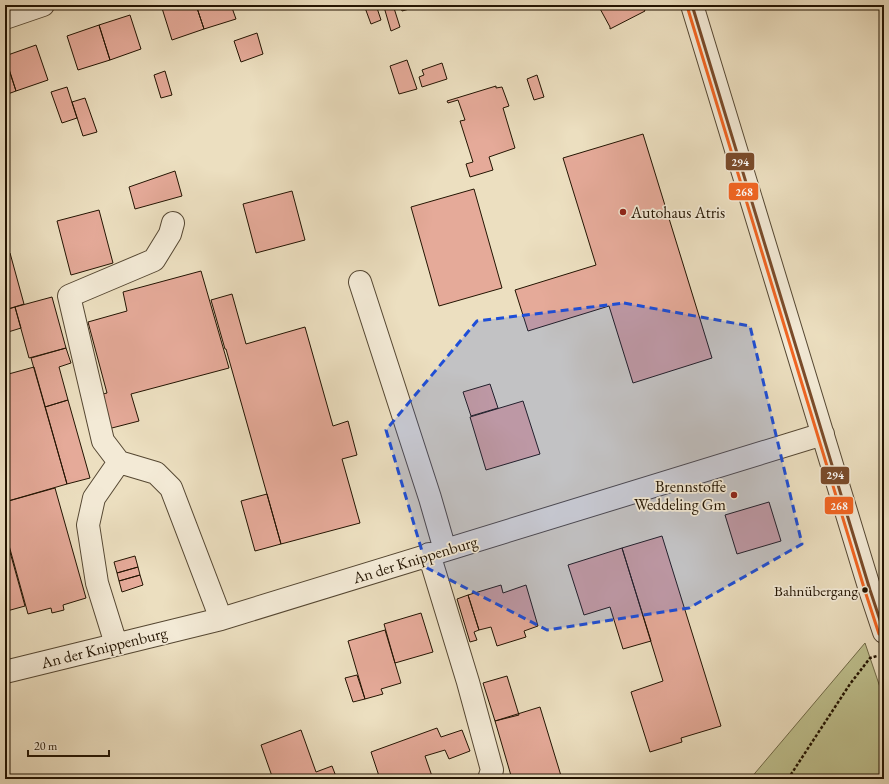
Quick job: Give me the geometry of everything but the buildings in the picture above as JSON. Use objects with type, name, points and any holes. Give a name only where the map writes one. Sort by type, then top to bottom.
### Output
[{"type":"street","points":[[5,18],[42,5]]},
{"type":"street","points":[[692,5],[822,434],[884,632]]},
{"type":"street","points":[[173,223],[170,234],[154,260],[69,296],[103,442],[119,462],[156,473],[171,488],[221,619]]},
{"type":"street","points":[[360,282],[430,498],[437,552],[470,689],[492,770],[489,779]]},
{"type":"street","name":"An der Knippenburg","points":[[5,672],[221,619],[822,434]]},
{"type":"street","points":[[116,644],[97,583],[88,525],[94,498],[119,462]]},
{"type":"path","points":[[788,779],[850,684],[870,658],[884,654]]},
{"type":"highlighted area","points":[[624,303],[750,326],[802,544],[689,608],[547,630],[427,568],[386,430],[477,321]]},
{"type":"green space","points":[[865,643],[884,699],[884,771],[878,779],[750,779]]},
{"type":"transit line","name":"294","points":[[692,5],[884,632]]},
{"type":"transit line","name":"268","points":[[687,6],[879,634]]},
{"type":"place","name":"Autohaus Atris","points":[[623,212]]},
{"type":"place","name":"Brennstoffe Weddeling Gm","points":[[734,495]]},
{"type":"place","name":"Bahnübergang","points":[[865,590]]}]
